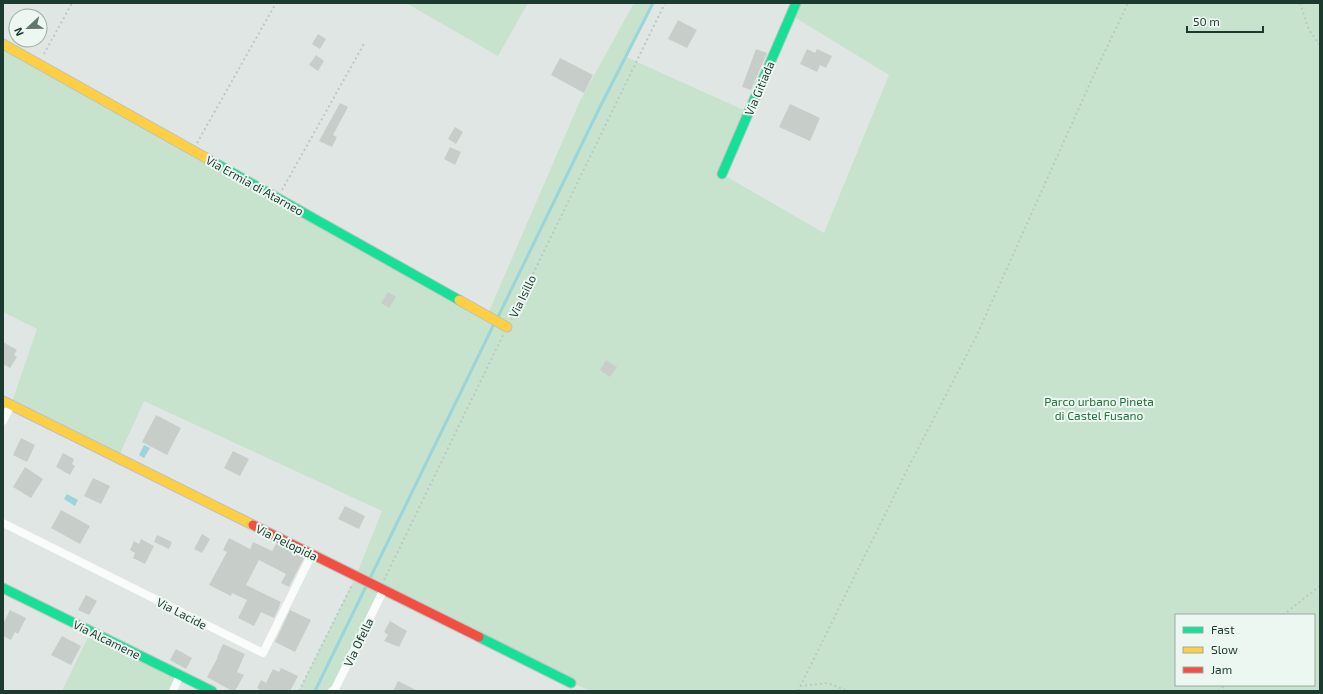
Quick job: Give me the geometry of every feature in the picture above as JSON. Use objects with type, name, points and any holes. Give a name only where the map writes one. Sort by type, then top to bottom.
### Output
[{"type":"street","name":"Via Gitiada","points":[[722,174],[796,3]]},
{"type":"street","name":"Via Ermia di Atarneo","points":[[3,44],[507,327]]},
{"type":"street","name":"Via Pelopida","points":[[7,403],[571,683]]},
{"type":"street","points":[[3,421],[7,403]]},
{"type":"street","name":"Via Lacide","points":[[3,523],[263,653],[312,554]]},
{"type":"street","name":"Via Alcamene","points":[[3,588],[212,691]]},
{"type":"street","name":"Via Ofella","points":[[336,690],[383,591]]},
{"type":"street","points":[[173,691],[180,675]]},
{"type":"path","points":[[38,64],[72,3]]},
{"type":"path","points":[[193,151],[276,3]]},
{"type":"path","name":"Via Isillo","points":[[383,591],[384,577],[664,3]]},
{"type":"path","points":[[798,691],[902,480],[976,337],[1097,68],[1128,3]]},
{"type":"path","points":[[1300,3],[1309,30],[1320,45]]},
{"type":"path","points":[[277,198],[365,42]]},
{"type":"path","points":[[300,691],[356,576]]},
{"type":"path","points":[[1284,614],[1320,586]]},
{"type":"path","points":[[800,686],[828,683],[847,691]]},
{"type":"green space","points":[[406,3],[528,3],[498,56]]},
{"type":"green space","name":"Parco urbano Pineta di Castel Fusano","points":[[634,3],[653,3],[626,57],[748,112],[722,174],[824,233],[889,75],[791,15],[796,3],[1320,3],[1320,691],[592,691],[571,683],[383,591],[335,689],[340,691],[299,691],[356,576],[382,511],[144,401],[118,458],[11,405],[37,329],[3,312],[3,44],[487,316],[580,101]]},
{"type":"green space","points":[[91,631],[180,675],[173,691],[62,691]]},
{"type":"water","points":[[144,445],[150,448],[144,458],[139,455]]},
{"type":"water","points":[[67,494],[78,500],[75,506],[64,499]]},
{"type":"building","points":[[678,20],[697,30],[687,48],[668,39]]},
{"type":"building","points":[[318,34],[326,39],[320,49],[312,44]]},
{"type":"building","points":[[756,49],[767,53],[751,90],[742,87]]},
{"type":"building","points":[[807,49],[815,53],[817,49],[832,56],[826,68],[820,65],[817,72],[800,64]]},
{"type":"building","points":[[316,55],[324,61],[318,71],[309,65]]},
{"type":"building","points":[[560,58],[593,75],[584,93],[551,75]]},
{"type":"building","points":[[340,103],[348,107],[333,135],[337,137],[332,147],[319,141]]},
{"type":"building","points":[[790,104],[820,118],[810,141],[779,127]]},
{"type":"building","points":[[455,127],[463,132],[456,144],[448,139]]},
{"type":"building","points":[[450,147],[461,152],[455,165],[444,159]]},
{"type":"building","points":[[388,292],[396,297],[389,308],[381,303]]},
{"type":"building","points":[[3,342],[17,350],[14,355],[17,357],[10,368],[3,364]]},
{"type":"building","points":[[606,360],[617,367],[610,377],[600,370]]},
{"type":"building","points":[[156,415],[181,428],[167,455],[142,442]]},
{"type":"building","points":[[21,438],[35,445],[27,462],[13,455]]},
{"type":"building","points":[[233,451],[249,459],[240,476],[224,468]]},
{"type":"building","points":[[63,453],[74,459],[72,464],[75,466],[70,475],[56,467]]},
{"type":"building","points":[[25,467],[43,479],[31,498],[13,487]]},
{"type":"building","points":[[93,478],[110,486],[101,504],[84,496]]},
{"type":"building","points":[[345,506],[365,516],[359,529],[338,519]]},
{"type":"building","points":[[61,510],[90,526],[80,544],[51,528]]},
{"type":"building","points":[[202,534],[210,539],[202,553],[194,549]]},
{"type":"building","points":[[157,535],[172,542],[169,549],[154,542]]},
{"type":"building","points":[[229,538],[250,549],[253,542],[272,551],[276,544],[304,558],[289,587],[281,583],[286,574],[259,560],[246,585],[281,602],[274,618],[261,612],[254,626],[238,618],[247,600],[232,593],[231,596],[209,585],[227,552],[223,550]]},
{"type":"building","points":[[141,539],[154,546],[145,564],[133,558],[135,553],[130,550],[134,541],[139,544]]},
{"type":"building","points":[[86,595],[97,601],[89,615],[78,610]]},
{"type":"building","points":[[10,610],[26,618],[18,634],[15,632],[11,640],[3,636],[3,624]]},
{"type":"building","points":[[290,610],[311,620],[295,652],[275,642]]},
{"type":"building","points":[[390,621],[407,631],[399,647],[384,641],[388,635],[384,632]]},
{"type":"building","points":[[62,636],[81,646],[71,665],[51,655]]},
{"type":"building","points":[[223,644],[245,654],[237,672],[244,675],[235,691],[232,691],[207,677]]},
{"type":"building","points":[[176,649],[192,658],[186,669],[170,660]]},
{"type":"building","points":[[281,668],[298,676],[290,691],[262,691],[257,688],[261,680],[266,683],[273,669],[279,672]]},
{"type":"building","points":[[398,681],[418,691],[393,691]]},
{"type":"waterway","points":[[497,319],[598,111],[653,3]]},
{"type":"waterway","points":[[315,691],[494,324]]},
{"type":"traffic: fast","points":[[722,174],[796,3]]},
{"type":"traffic: fast","points":[[208,159],[459,300]]},
{"type":"traffic: fast","points":[[3,588],[212,691]]},
{"type":"traffic: fast","points":[[479,637],[571,683]]},
{"type":"traffic: slow","points":[[3,44],[208,159]]},
{"type":"traffic: slow","points":[[459,300],[507,327]]},
{"type":"traffic: slow","points":[[3,401],[253,525]]},
{"type":"traffic: jam","points":[[253,525],[479,637]]}]
